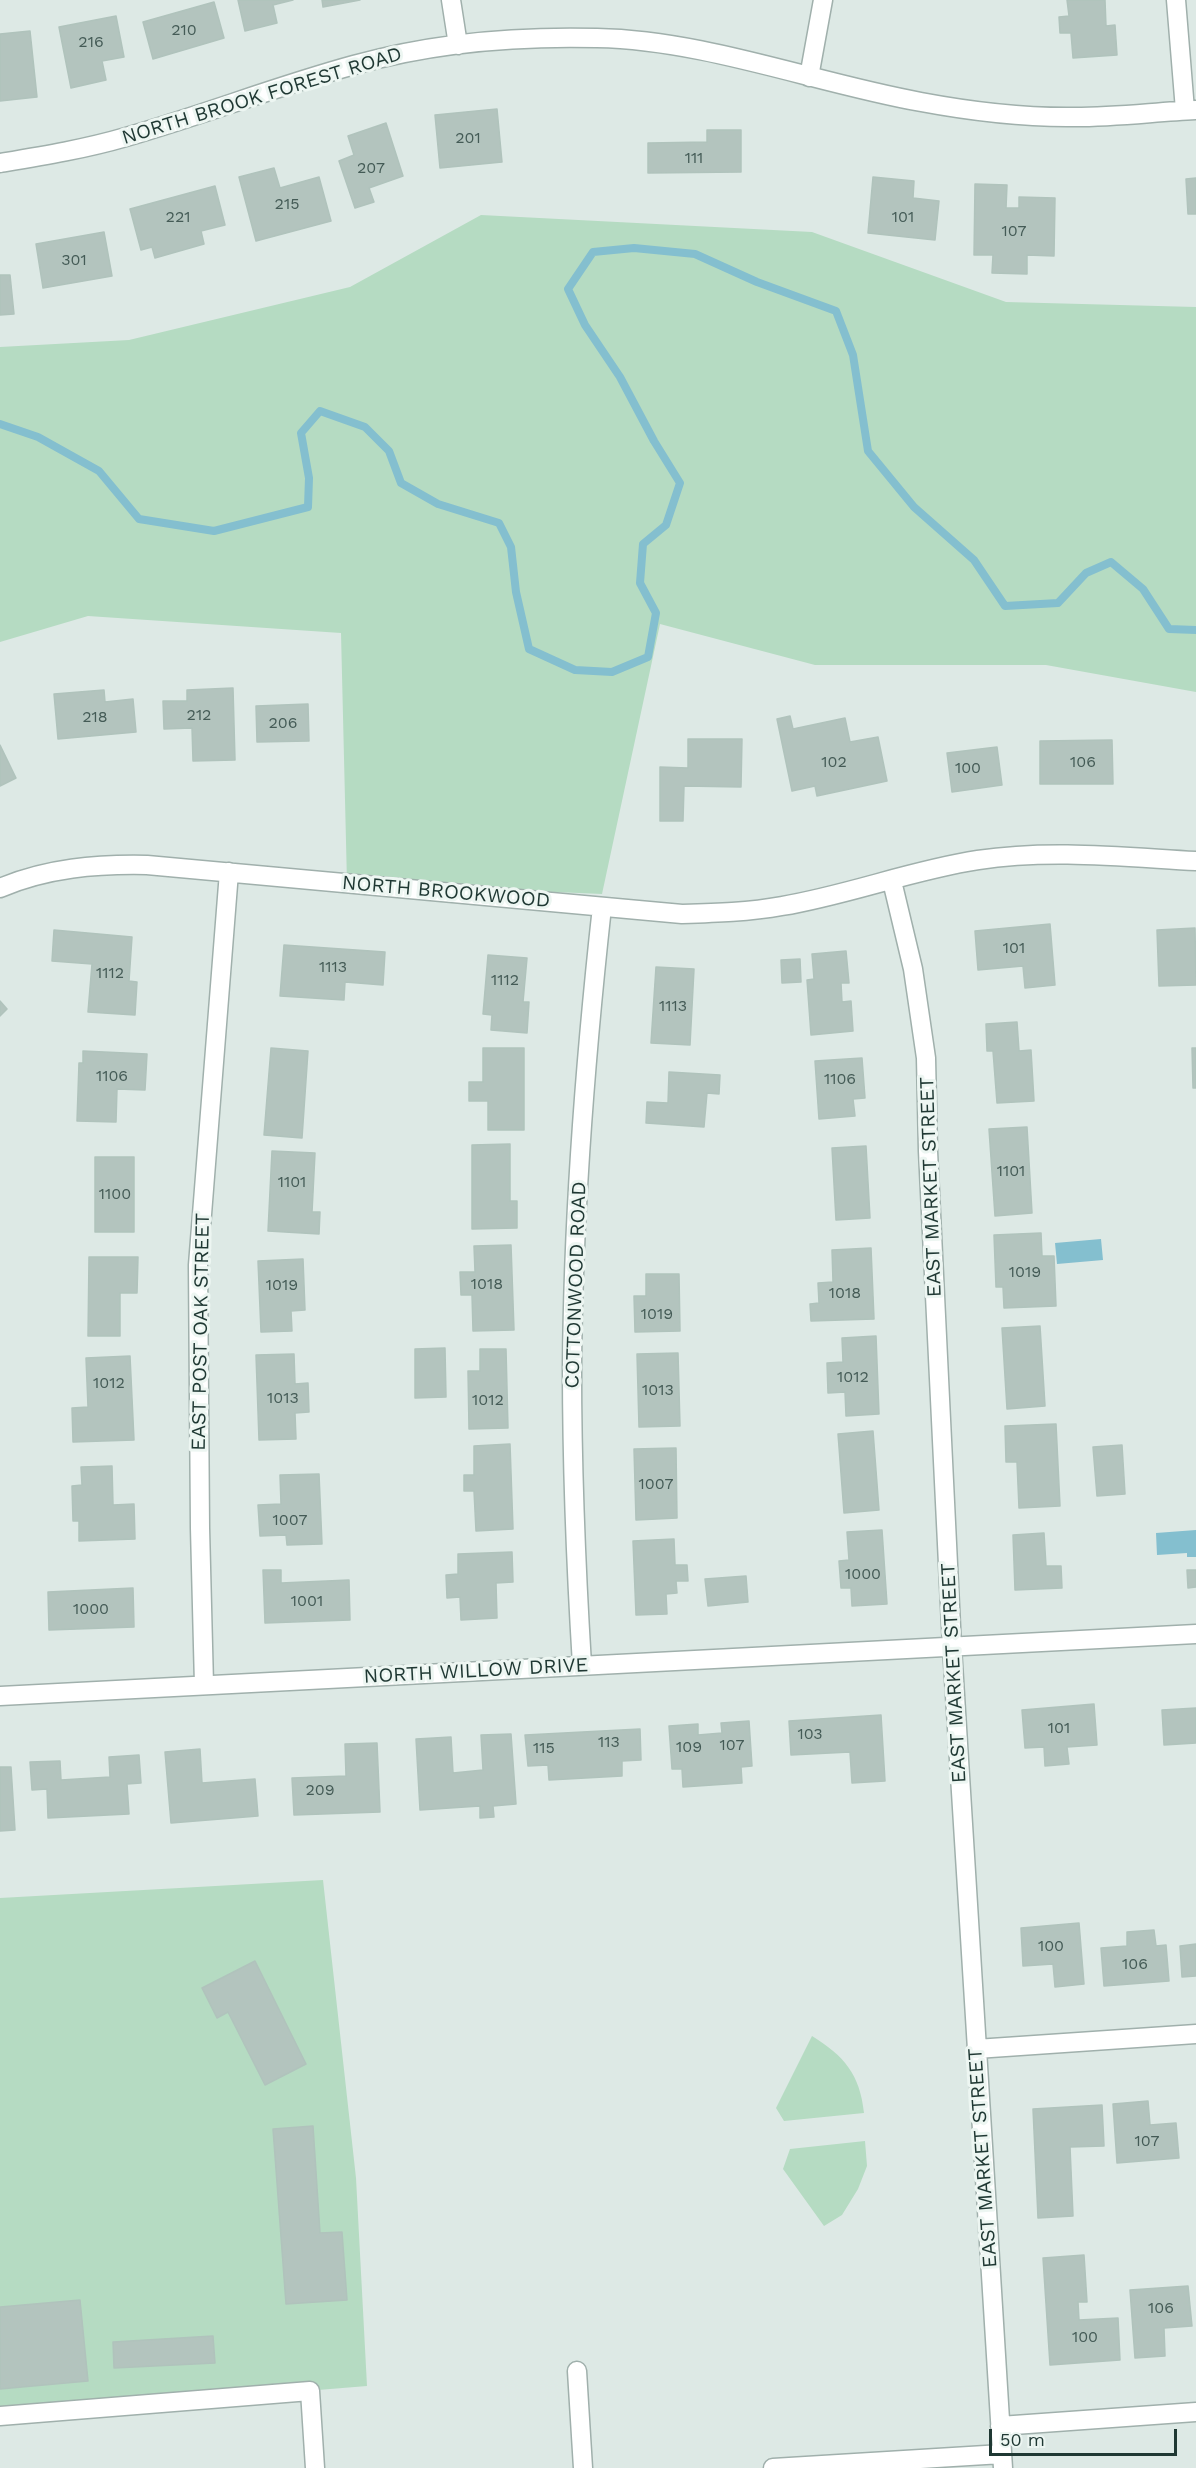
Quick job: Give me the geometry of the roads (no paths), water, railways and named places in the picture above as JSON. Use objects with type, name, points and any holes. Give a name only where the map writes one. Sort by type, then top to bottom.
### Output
[{"type":"street","points":[[451,0],[458,45]]},
{"type":"street","points":[[809,77],[823,0]]},
{"type":"street","points":[[1176,0],[1191,110]]},
{"type":"street","name":"NORTH BROOK FOREST ROAD","points":[[0,163],[74,151],[127,137],[354,64],[406,52],[531,39],[599,38],[672,45],[919,102],[962,109],[1071,118],[1191,110]]},
{"type":"street","name":"NORTH BROOKWOOD","points":[[0,888],[56,870],[108,864],[147,865],[682,914],[737,912],[784,906],[974,861],[1009,856],[1068,853],[1196,861]]},
{"type":"street","name":"EAST POST OAK STREET","points":[[204,1685],[198,1265],[229,872]]},
{"type":"street","name":"EAST MARKET STREET","points":[[892,880],[913,969],[926,1058],[928,1151],[952,1647],[1002,2461]]},
{"type":"street","name":"COTTONWOOD ROAD","points":[[582,1665],[573,1475],[574,1285],[584,1084],[602,907]]},
{"type":"street","name":"NORTH WILLOW DRIVE","points":[[0,1696],[1196,1634]]},
{"type":"street","points":[[976,2049],[1196,2034]]},
{"type":"street","points":[[577,2371],[583,2468]]},
{"type":"street","points":[[0,2416],[310,2391],[315,2468]]},
{"type":"street","points":[[1000,2426],[1196,2412]]},
{"type":"street","points":[[773,2468],[1002,2461]]},
{"type":"water","points":[[1101,1239],[1103,1260],[1057,1264],[1055,1243]]},
{"type":"water","points":[[1196,1530],[1196,1557],[1187,1557],[1187,1553],[1157,1555],[1156,1533]]},
{"type":"waterway","points":[[0,424],[38,437],[99,471],[139,519],[214,531],[308,507],[309,478],[301,433],[320,411],[365,427],[389,451],[401,483],[438,504],[499,523],[511,547],[516,592],[529,649],[575,670],[612,672],[648,657],[656,613],[640,583],[643,544],[666,525],[680,483],[654,441],[620,377],[585,325],[568,289],[593,252],[634,248],[695,254],[757,282],[836,311],[853,355],[868,451],[914,507],[974,560],[1005,606],[1058,603],[1086,573],[1111,562],[1143,589],[1169,629],[1196,630]]}]
